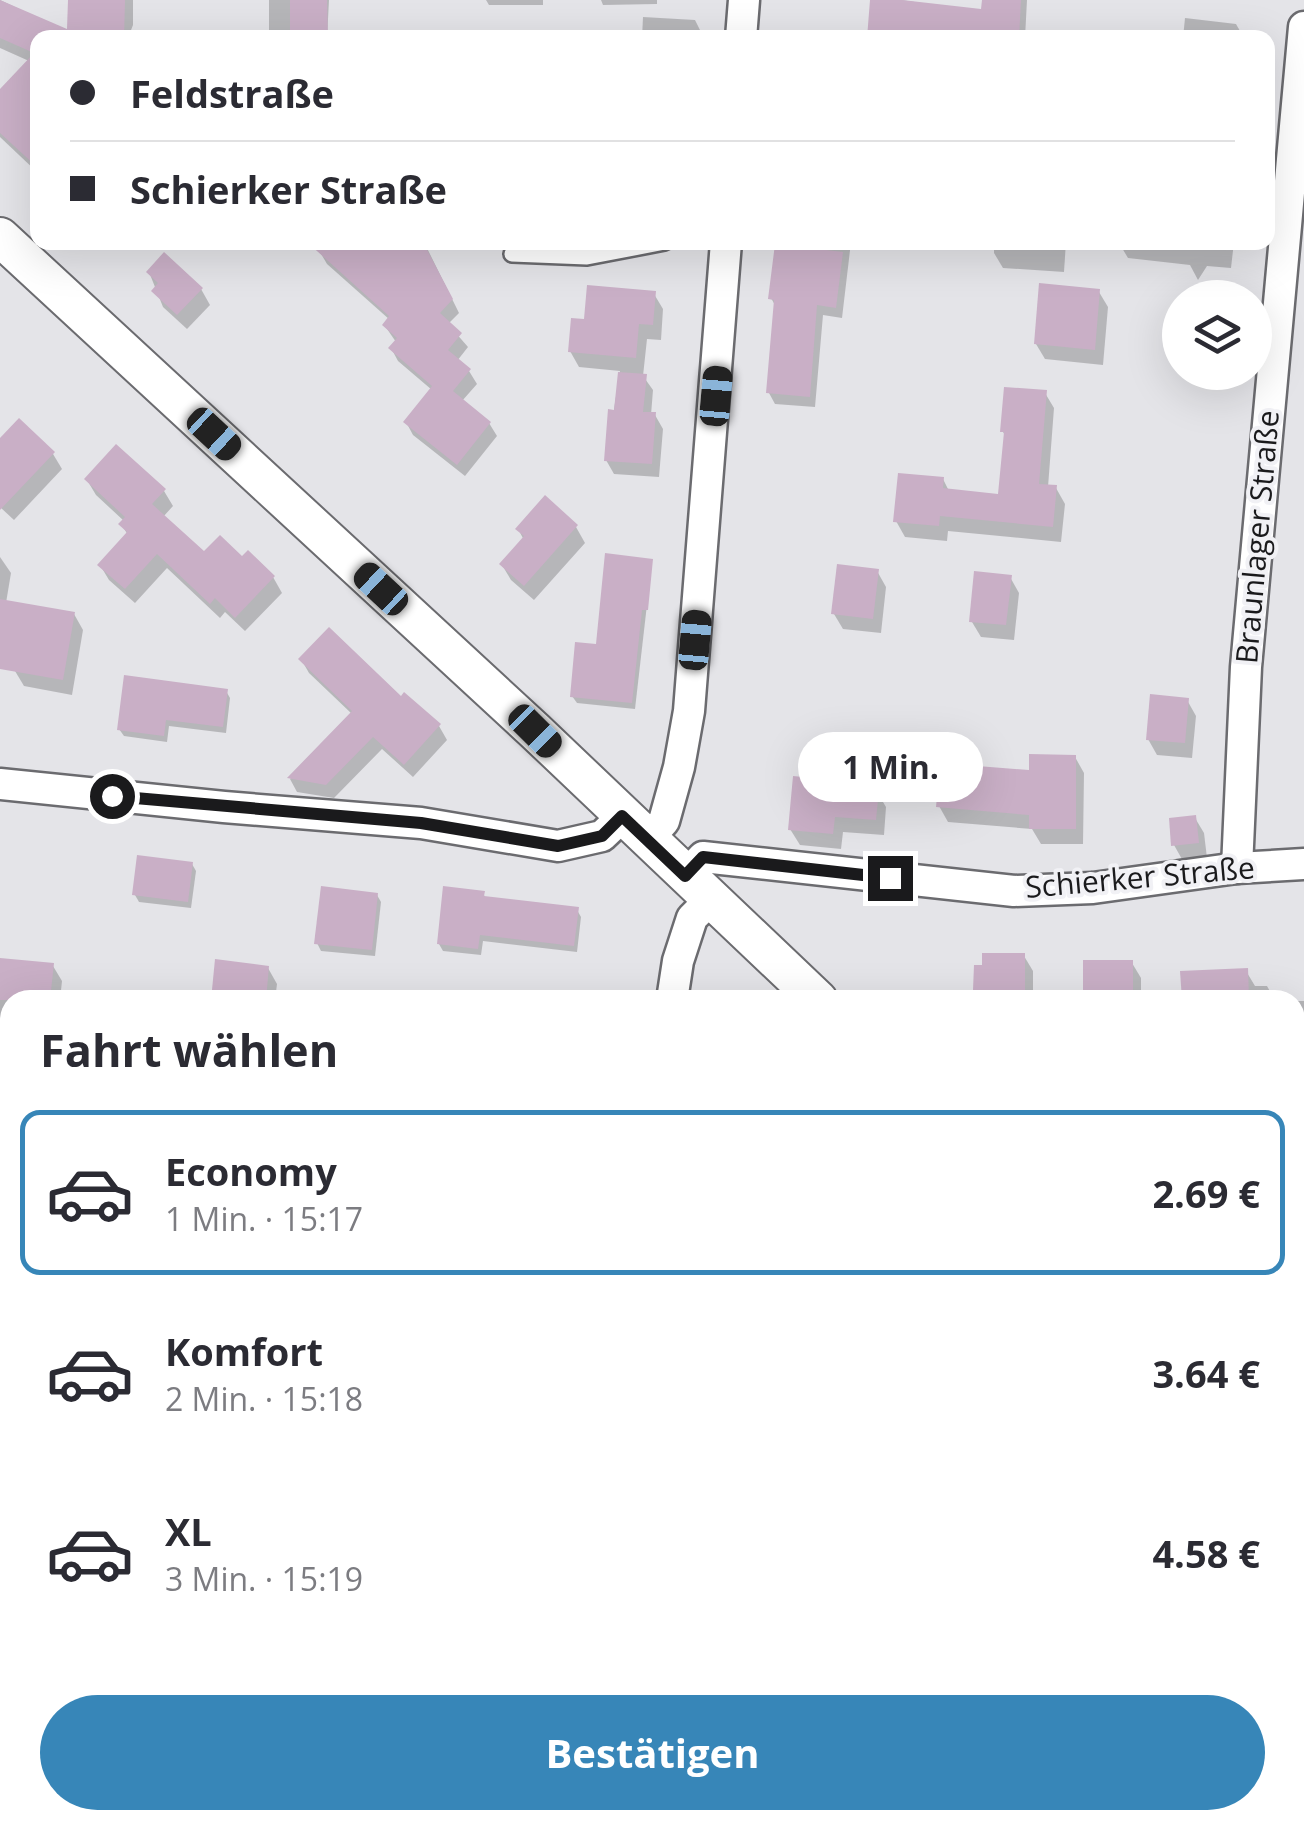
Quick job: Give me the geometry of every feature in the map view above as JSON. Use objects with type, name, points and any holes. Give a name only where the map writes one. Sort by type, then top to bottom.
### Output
[{"type":"street","points":[[742,30],[744,0]]},
{"type":"street","name":"Braunlager Straße","points":[[1236,868],[1246,667],[1304,28]]},
{"type":"street","points":[[0,236],[535,731],[807,990]]},
{"type":"street","points":[[0,784],[224,808],[421,823],[558,846],[664,821],[689,712],[725,250]]},
{"type":"street","name":"Schierker Straße","points":[[698,887],[703,857],[1014,891],[1093,888],[1236,868],[1304,864]]},
{"type":"street","points":[[674,990],[698,887]]},
{"type":"lane","points":[[512,254],[587,257],[623,250]]},
{"type":"building","points":[[0,0],[67,29],[68,0],[125,0],[124,30],[30,30],[30,51],[0,38]]},
{"type":"building","points":[[290,0],[327,0],[328,30],[290,30]]},
{"type":"building","points":[[870,0],[981,9],[982,0],[1021,0],[1019,30],[868,30]]},
{"type":"building","points":[[30,57],[30,161],[0,133],[0,89]]},
{"type":"building","points":[[316,250],[427,250],[453,299],[440,313],[462,333],[448,350],[471,369],[453,391],[491,422],[457,465],[403,422],[432,386],[388,348],[397,338],[382,325],[389,316]]},
{"type":"building","points":[[774,250],[843,252],[836,308],[817,305],[810,397],[766,393],[774,300],[768,299]]},
{"type":"building","points":[[164,252],[203,288],[177,315],[151,291],[158,283],[146,272]]},
{"type":"building","points":[[1039,283],[1100,289],[1095,350],[1034,344]]},
{"type":"building","points":[[587,285],[656,291],[653,325],[639,324],[636,358],[568,352],[571,318],[584,319]]},
{"type":"building","points":[[618,372],[647,374],[643,412],[656,412],[652,464],[604,461],[608,409],[614,410]]},
{"type":"building","points":[[1004,387],[1047,390],[1039,484],[1057,485],[1053,527],[940,516],[939,526],[893,522],[898,473],[944,477],[943,488],[998,494]]},
{"type":"building","points":[[19,418],[55,452],[0,510],[0,438]]},
{"type":"building","points":[[116,444],[166,489],[152,504],[204,551],[220,535],[242,556],[248,550],[275,576],[235,618],[215,598],[210,604],[157,554],[125,589],[97,565],[127,532],[118,524],[125,517],[84,479]]},
{"type":"building","points":[[545,495],[578,525],[524,586],[499,564],[524,536],[515,529]]},
{"type":"building","points":[[605,553],[653,559],[648,610],[642,610],[632,703],[570,697],[575,642],[596,644]]},
{"type":"building","points":[[837,564],[879,569],[873,619],[831,614]]},
{"type":"building","points":[[974,571],[1012,575],[1006,625],[969,622]]},
{"type":"building","points":[[0,599],[75,612],[63,680],[0,669]]},
{"type":"building","points":[[329,627],[401,696],[404,692],[441,724],[404,765],[373,737],[326,785],[287,778],[352,711],[298,659]]},
{"type":"building","points":[[124,675],[228,689],[223,727],[166,720],[164,736],[117,730]]},
{"type":"building","points":[[1150,694],[1189,698],[1185,743],[1146,740]]},
{"type":"building","points":[[1029,754],[1076,755],[1076,829],[1029,829],[1029,815],[936,807],[940,763],[1029,770]]},
{"type":"building","points":[[793,776],[879,789],[876,820],[835,817],[833,834],[788,830]]},
{"type":"building","points":[[1196,815],[1199,843],[1171,846],[1169,818]]},
{"type":"building","points":[[137,855],[193,862],[188,902],[132,895]]},
{"type":"building","points":[[321,886],[378,893],[372,950],[314,944]]},
{"type":"building","points":[[443,886],[485,891],[484,896],[579,907],[574,946],[480,935],[478,949],[437,944]]},
{"type":"building","points":[[982,953],[1025,953],[1025,990],[973,990],[974,965],[982,965]]},
{"type":"building","points":[[0,958],[54,963],[51,990],[0,990]]},
{"type":"building","points":[[215,959],[269,966],[267,990],[212,990]]},
{"type":"building","points":[[1083,960],[1133,960],[1133,990],[1083,990]]},
{"type":"building","points":[[1248,968],[1249,990],[1181,990],[1180,971]]},
{"type":"route","points":[[112,796],[421,823],[558,846],[602,836],[622,816],[685,876],[703,857],[890,878]]}]
